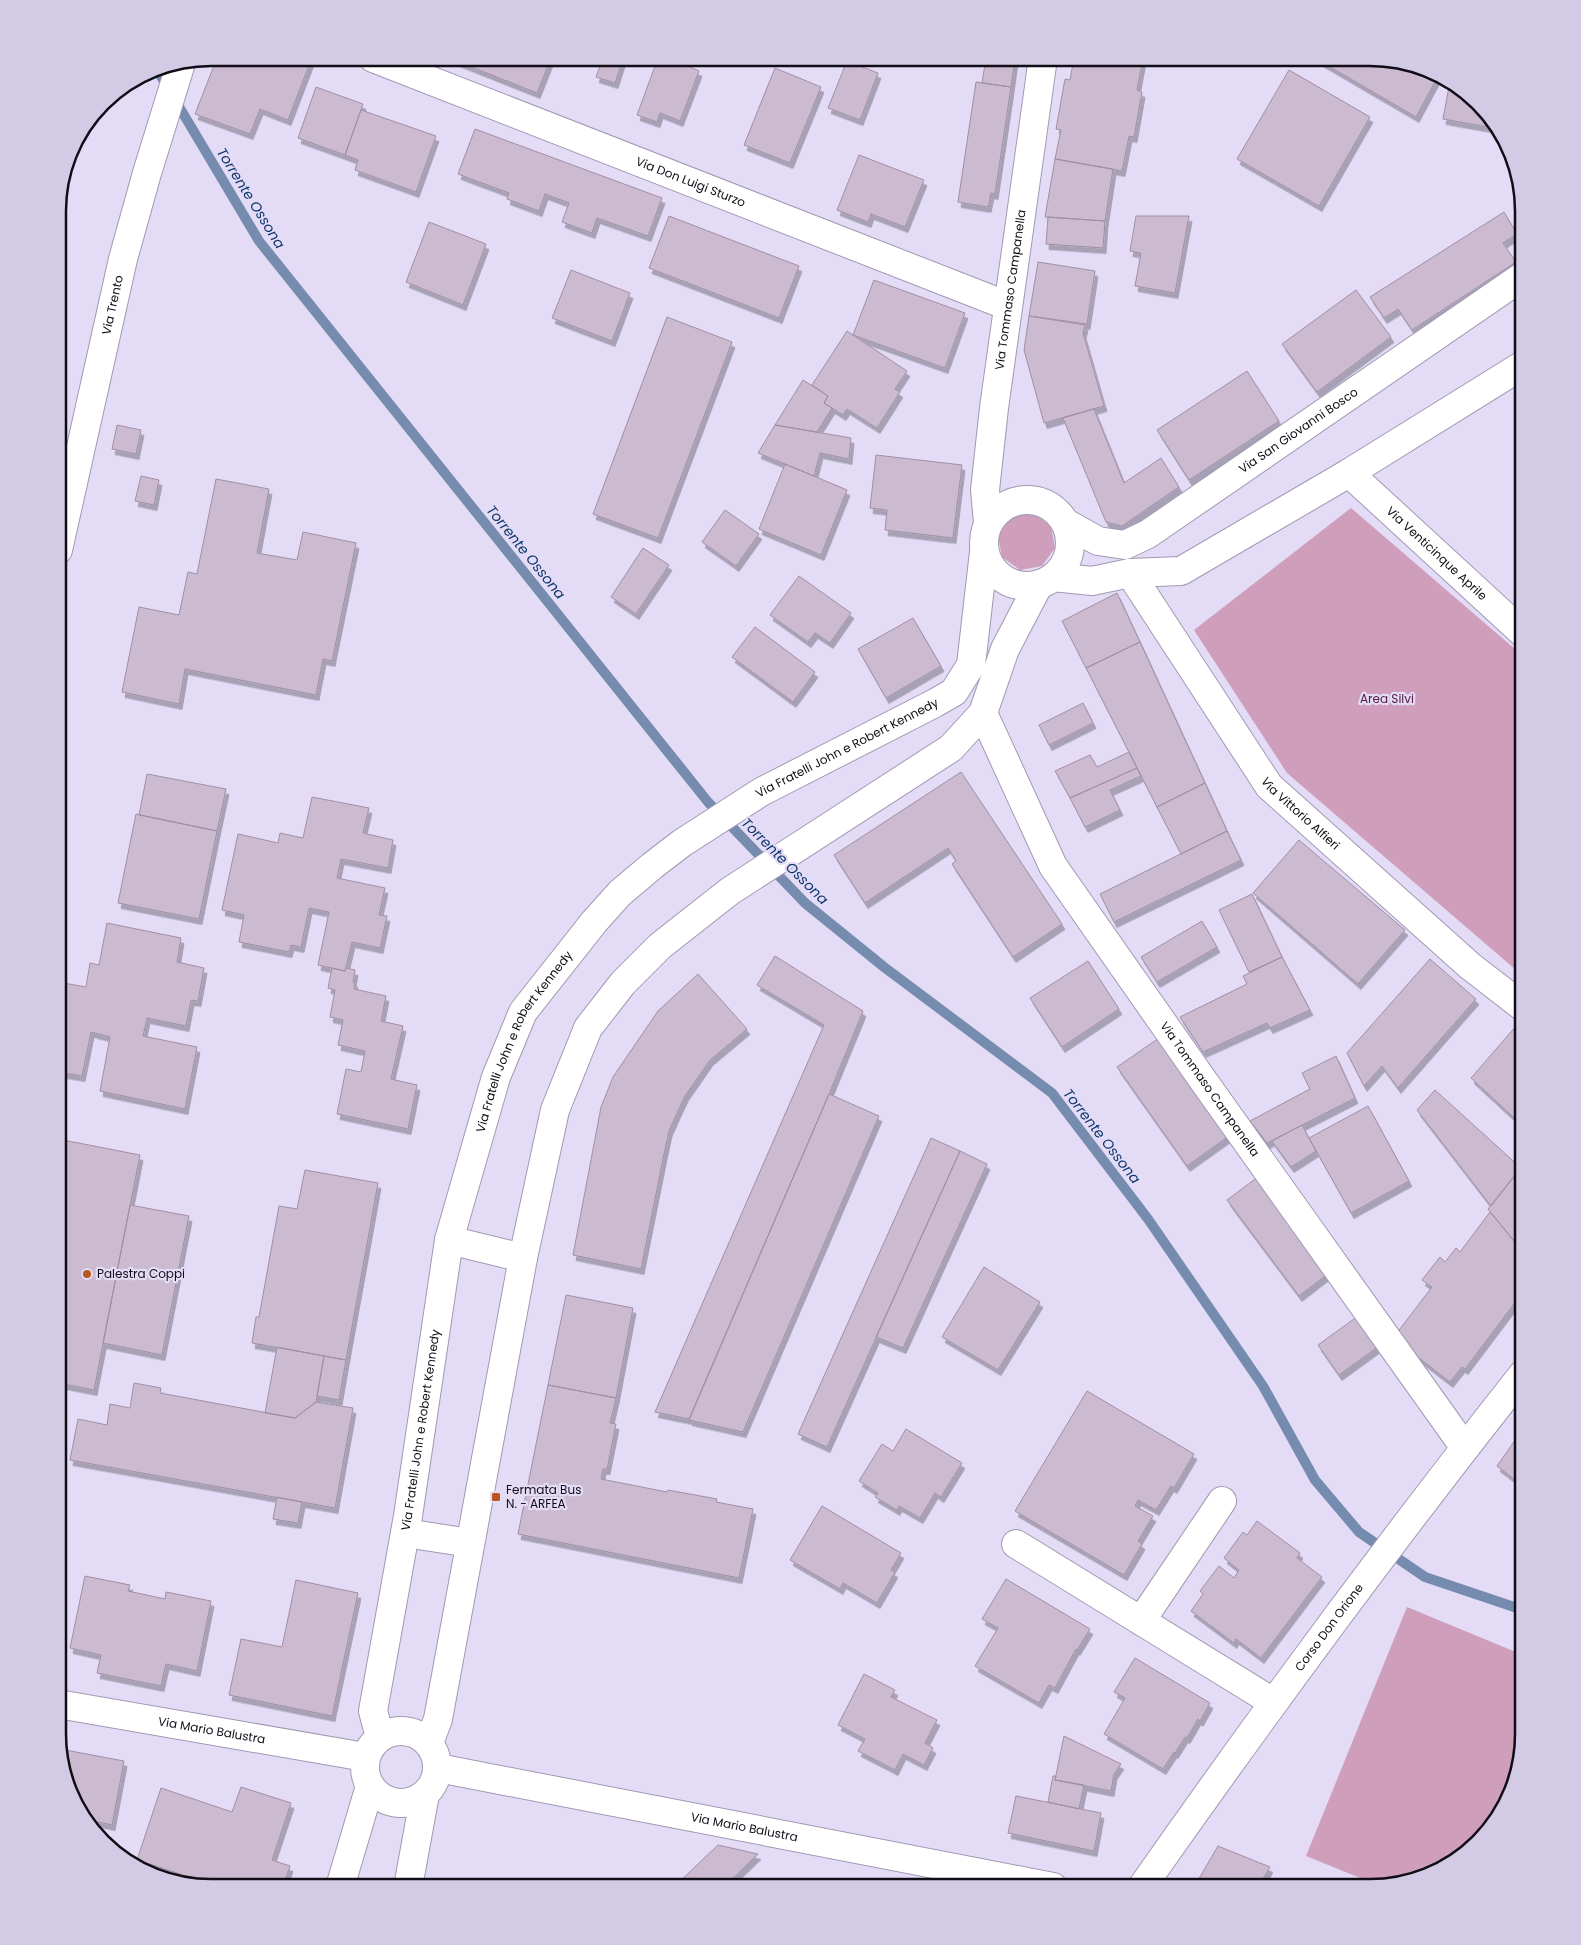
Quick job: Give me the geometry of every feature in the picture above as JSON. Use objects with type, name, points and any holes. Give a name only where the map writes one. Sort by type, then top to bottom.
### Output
[{"type":"street","name":"Via Don Luigi Sturzo","points":[[396,67],[1008,306]]},
{"type":"street","name":"Via Tommaso Campanella","points":[[988,522],[985,490],[1008,306],[1042,67]]},
{"type":"street","name":"Via Trento","points":[[67,511],[123,259],[179,70]]},
{"type":"street","name":"Via San Giovanni Bosco","points":[[1066,523],[1098,542],[1125,545],[1148,534],[1515,282]]},
{"type":"street","points":[[984,552],[991,568],[1004,580],[1021,586],[1046,581],[1092,581],[1130,573],[1181,570],[1349,474],[1515,371]]},
{"type":"street","name":"Via Venticinque Aprile","points":[[1349,474],[1515,625]]},
{"type":"street","points":[[428,1743],[438,1719],[523,1258],[555,1110],[588,1028],[624,983],[660,946],[730,891],[951,748],[983,713],[1005,649],[1046,581],[1066,562],[1070,543],[1066,523],[1050,506],[1027,499],[1005,504],[988,522]]},
{"type":"street","name":"Via Fratelli John e Robert Kennedy","points":[[373,1747],[373,1711],[405,1533],[449,1240],[496,1077],[522,1012],[594,922],[620,893],[682,843],[761,792],[954,692],[971,665],[988,522]]},
{"type":"street","name":"Via Vittorio Alfieri","points":[[1130,573],[1269,786],[1470,966],[1515,1000]]},
{"type":"street","name":"Via Tommaso Campanella","points":[[983,713],[1053,866],[1465,1448]]},
{"type":"street","points":[[449,1240],[523,1258]]},
{"type":"street","name":"Corso Don Orione","points":[[1148,1879],[1273,1702],[1360,1585],[1515,1385]]},
{"type":"street","points":[[1141,1621],[1222,1501]]},
{"type":"street","points":[[405,1533],[470,1543]]},
{"type":"street","points":[[1016,1544],[1273,1702]]},
{"type":"street","name":"Via Mario Balustra","points":[[66,1705],[373,1747]]},
{"type":"street","points":[[392,1731],[418,1734],[428,1743],[435,1755],[438,1768],[435,1781],[425,1794],[411,1802],[395,1803],[381,1797],[370,1786],[364,1770],[373,1747],[392,1731]]},
{"type":"street","name":"Via Mario Balustra","points":[[438,1768],[1007,1879]]},
{"type":"street","points":[[343,1879],[370,1786]]},
{"type":"street","points":[[410,1879],[425,1794]]},
{"type":"green space","name":"Area Silvi","points":[[1351,508],[1515,649],[1515,969],[1287,773],[1194,630]]},
{"type":"green space","points":[[1033,513],[1051,526],[1055,548],[1042,566],[1020,570],[1002,557],[998,535],[1011,517]]},
{"type":"green space","points":[[1407,1607],[1515,1652],[1515,1734],[1514,1753],[1510,1771],[1504,1789],[1490,1814],[1465,1843],[1434,1864],[1389,1878],[1363,1879],[1306,1856]]},
{"type":"building","points":[[213,67],[308,67],[288,120],[260,109],[250,134],[195,114]]},
{"type":"building","points":[[472,67],[547,67],[537,93]]},
{"type":"building","points":[[600,67],[620,67],[615,83],[596,77]]},
{"type":"building","points":[[655,67],[690,67],[699,71],[680,121],[660,113],[657,122],[637,115]]},
{"type":"building","points":[[845,67],[862,67],[878,73],[860,120],[828,108]]},
{"type":"building","points":[[985,67],[1014,67],[1011,87],[982,83]]},
{"type":"building","points":[[1072,67],[1141,67],[1137,90],[1142,92],[1134,137],[1129,136],[1122,171],[1055,159],[1061,130],[1056,129],[1065,79],[1070,80]]},
{"type":"building","points":[[1330,67],[1398,69],[1425,77],[1435,82],[1416,117]]},
{"type":"building","points":[[775,68],[821,87],[790,163],[744,145]]},
{"type":"building","points":[[1289,70],[1370,117],[1319,206],[1237,159]]},
{"type":"building","points":[[976,82],[1011,87],[995,194],[991,193],[988,207],[958,202]]},
{"type":"building","points":[[316,87],[363,104],[345,155],[298,138]]},
{"type":"building","points":[[1448,90],[1465,102],[1487,127],[1443,119]]},
{"type":"building","points":[[361,110],[436,136],[416,192],[355,170],[358,160],[345,155]]},
{"type":"building","points":[[475,129],[662,198],[648,236],[597,218],[592,233],[562,222],[569,203],[545,194],[539,211],[507,199],[509,193],[458,174]]},
{"type":"building","points":[[859,155],[924,180],[905,227],[871,214],[868,222],[837,210]]},
{"type":"building","points":[[1055,159],[1113,169],[1105,221],[1045,217]]},
{"type":"building","points":[[1504,212],[1515,231],[1515,235],[1503,243],[1515,263],[1412,330],[1398,309],[1384,318],[1370,297]]},
{"type":"building","points":[[669,216],[799,266],[779,318],[649,268]]},
{"type":"building","points":[[1136,216],[1189,216],[1175,293],[1135,286],[1141,253],[1130,251]]},
{"type":"building","points":[[1048,217],[1105,221],[1103,248],[1046,244]]},
{"type":"building","points":[[429,222],[486,244],[463,305],[406,282]]},
{"type":"building","points":[[1038,262],[1095,271],[1087,324],[1029,316]]},
{"type":"building","points":[[571,270],[630,293],[612,341],[552,318]]},
{"type":"building","points":[[874,280],[965,313],[945,368],[853,335]]},
{"type":"building","points":[[1356,290],[1391,337],[1317,392],[1282,344]]},
{"type":"building","points":[[1029,316],[1085,325],[1083,333],[1104,406],[1044,423],[1024,350]]},
{"type":"building","points":[[667,317],[732,342],[658,538],[593,514]]},
{"type":"building","points":[[847,331],[907,371],[895,389],[900,392],[877,428],[847,409],[843,415],[824,403],[828,396],[812,385]]},
{"type":"building","points":[[1247,371],[1279,421],[1189,480],[1157,430]]},
{"type":"building","points":[[803,380],[828,396],[824,403],[832,408],[817,432],[775,425]]},
{"type":"building","points":[[1094,409],[1124,483],[1161,458],[1179,487],[1122,526],[1106,522],[1063,418]]},
{"type":"building","points":[[117,425],[141,430],[136,454],[112,449]]},
{"type":"building","points":[[775,425],[851,438],[849,459],[820,453],[814,476],[758,453]]},
{"type":"building","points":[[876,455],[962,465],[953,538],[885,530],[887,510],[870,508]]},
{"type":"building","points":[[785,464],[847,490],[821,555],[759,529]]},
{"type":"building","points":[[141,476],[159,480],[154,505],[135,501]]},
{"type":"building","points":[[216,479],[269,489],[257,553],[297,560],[303,532],[356,543],[332,661],[323,659],[316,695],[185,669],[179,704],[122,692],[139,607],[179,615],[188,572],[197,574]]},
{"type":"building","points":[[725,510],[759,534],[736,566],[702,542]]},
{"type":"building","points":[[643,548],[669,565],[636,614],[611,597]]},
{"type":"building","points":[[799,576],[851,613],[830,643],[815,633],[808,642],[770,615]]},
{"type":"building","points":[[1117,593],[1140,642],[1086,668],[1062,621]]},
{"type":"building","points":[[913,618],[941,666],[886,698],[858,649]]},
{"type":"building","points":[[755,627],[815,672],[793,702],[732,657]]},
{"type":"building","points":[[1140,642],[1205,783],[1157,807],[1086,668]]},
{"type":"building","points":[[1083,703],[1093,723],[1049,745],[1039,725]]},
{"type":"building","points":[[1129,752],[1137,768],[1070,798],[1055,771],[1090,755],[1097,767]]},
{"type":"building","points":[[1137,768],[1141,776],[1110,790],[1120,810],[1085,827],[1070,798]]},
{"type":"building","points":[[961,772],[1062,924],[1013,957],[952,864],[956,861],[948,848],[865,903],[834,855]]},
{"type":"building","points":[[147,774],[226,789],[217,831],[139,815]]},
{"type":"building","points":[[1205,783],[1227,831],[1181,854],[1157,807]]},
{"type":"building","points":[[312,797],[369,808],[363,833],[393,840],[388,868],[341,859],[337,878],[385,888],[379,915],[387,916],[380,948],[352,942],[345,971],[318,965],[329,912],[309,908],[301,947],[291,945],[289,952],[239,942],[244,915],[222,910],[238,834],[278,843],[280,833],[303,838]]},
{"type":"building","points":[[136,814],[217,831],[199,919],[118,903]]},
{"type":"building","points":[[1227,831],[1241,860],[1114,922],[1100,894]]},
{"type":"building","points":[[1299,840],[1405,930],[1358,984],[1253,893]]},
{"type":"building","points":[[1252,894],[1282,957],[1249,972],[1219,910]]},
{"type":"building","points":[[1202,921],[1217,947],[1157,982],[1141,957]]},
{"type":"building","points":[[107,923],[181,938],[177,962],[204,968],[198,1001],[191,1000],[186,1026],[147,1018],[143,1036],[197,1047],[185,1109],[100,1091],[110,1037],[91,1032],[82,1076],[66,1073],[66,984],[86,987],[90,963],[99,965]]},
{"type":"building","points":[[775,956],[863,1011],[689,1419],[655,1412],[824,1025],[757,985]]},
{"type":"building","points":[[1282,957],[1310,1010],[1270,1028],[1267,1023],[1203,1052],[1180,1017],[1247,984],[1243,976]]},
{"type":"building","points":[[1430,959],[1476,999],[1398,1088],[1382,1066],[1364,1086],[1347,1053]]},
{"type":"building","points":[[1088,961],[1119,1009],[1062,1047],[1030,998]]},
{"type":"building","points":[[332,968],[345,971],[346,968],[355,970],[354,989],[386,996],[381,1021],[403,1026],[391,1079],[417,1085],[408,1129],[337,1114],[346,1069],[361,1072],[365,1051],[338,1045],[343,1020],[330,1017],[335,990],[328,988]]},
{"type":"building","points":[[698,974],[747,1029],[710,1060],[685,1096],[669,1131],[641,1269],[573,1255],[601,1107],[613,1077],[658,1011]]},
{"type":"building","points":[[1515,1027],[1515,1119],[1471,1078]]},
{"type":"building","points":[[1159,1038],[1229,1136],[1187,1166],[1117,1067]]},
{"type":"building","points":[[1336,1056],[1355,1098],[1267,1143],[1250,1121],[1310,1089],[1302,1073]]},
{"type":"building","points":[[1435,1090],[1515,1163],[1515,1176],[1491,1206],[1417,1110]]},
{"type":"building","points":[[829,1094],[879,1116],[743,1432],[689,1420]]},
{"type":"building","points":[[1368,1106],[1409,1181],[1351,1213],[1309,1138]]},
{"type":"building","points":[[1302,1125],[1316,1151],[1291,1167],[1272,1141]]},
{"type":"building","points":[[931,1138],[960,1151],[827,1447],[798,1434]]},
{"type":"building","name":"Palestra Coppi","points":[[66,1141],[140,1155],[94,1390],[66,1385]]},
{"type":"building","points":[[960,1151],[987,1164],[903,1348],[876,1337]]},
{"type":"building","points":[[305,1170],[378,1183],[346,1360],[252,1343],[256,1317],[259,1317],[279,1206],[297,1209]]},
{"type":"building","points":[[1262,1174],[1334,1269],[1299,1296],[1227,1200]]},
{"type":"building","points":[[1515,1175],[1515,1242],[1488,1209]]},
{"type":"building","points":[[130,1205],[189,1216],[162,1355],[103,1343]]},
{"type":"building","points":[[1490,1212],[1515,1242],[1515,1303],[1465,1369],[1462,1367],[1450,1382],[1393,1338],[1432,1287],[1422,1280],[1440,1257],[1445,1262],[1456,1248],[1460,1252]]},
{"type":"building","points":[[984,1267],[1040,1302],[998,1370],[942,1337]]},
{"type":"building","points":[[566,1295],[633,1308],[616,1398],[548,1385]]},
{"type":"building","points":[[1358,1316],[1379,1346],[1339,1375],[1318,1345]]},
{"type":"building","points":[[277,1347],[324,1356],[316,1402],[295,1418],[265,1413]]},
{"type":"building","points":[[324,1356],[346,1360],[339,1400],[317,1396]]},
{"type":"building","points":[[134,1383],[161,1388],[160,1393],[295,1418],[316,1402],[353,1408],[335,1508],[70,1460],[78,1419],[107,1425],[110,1404],[130,1408]]},
{"type":"building","points":[[548,1385],[616,1398],[610,1423],[616,1424],[607,1469],[603,1469],[601,1479],[667,1492],[668,1490],[717,1499],[716,1502],[753,1509],[739,1578],[518,1534]]},
{"type":"building","points":[[1087,1391],[1194,1454],[1174,1488],[1171,1486],[1156,1510],[1138,1500],[1135,1506],[1153,1516],[1138,1541],[1142,1544],[1124,1575],[1015,1511]]},
{"type":"building","points":[[906,1429],[962,1463],[941,1497],[935,1493],[920,1518],[899,1506],[897,1510],[875,1497],[878,1493],[859,1481],[882,1444],[893,1451]]},
{"type":"building","points":[[1515,1440],[1515,1480],[1497,1466]]},
{"type":"building","points":[[277,1497],[302,1502],[298,1523],[273,1519]]},
{"type":"building","points":[[822,1506],[901,1553],[891,1570],[895,1572],[877,1603],[843,1583],[840,1589],[790,1560]]},
{"type":"building","points":[[1257,1521],[1300,1553],[1297,1558],[1322,1577],[1261,1658],[1236,1639],[1234,1643],[1191,1611],[1203,1594],[1200,1591],[1219,1566],[1234,1578],[1239,1570],[1224,1558],[1243,1532],[1247,1535]]},
{"type":"building","points":[[85,1576],[130,1585],[128,1591],[165,1599],[166,1592],[211,1601],[197,1671],[166,1664],[161,1686],[97,1673],[101,1655],[70,1648]]},
{"type":"building","points":[[1006,1579],[1090,1629],[1076,1649],[1055,1688],[1049,1685],[1039,1703],[975,1666],[998,1628],[982,1619]]},
{"type":"building","points":[[296,1580],[358,1593],[332,1716],[229,1695],[241,1639],[282,1647]]},
{"type":"building","points":[[1135,1658],[1210,1703],[1200,1721],[1198,1719],[1187,1738],[1185,1737],[1163,1769],[1104,1734],[1125,1698],[1114,1692]]},
{"type":"building","points":[[864,1674],[895,1690],[891,1697],[937,1720],[925,1743],[933,1748],[924,1765],[903,1754],[895,1770],[858,1751],[865,1739],[838,1725]]},
{"type":"building","points":[[1064,1736],[1121,1764],[1114,1774],[1111,1791],[1055,1780]]},
{"type":"building","points":[[68,1750],[124,1761],[112,1825],[97,1822],[81,1798],[74,1780]]},
{"type":"building","points":[[1053,1776],[1056,1776],[1055,1780],[1084,1785],[1079,1809],[1048,1802]]},
{"type":"building","points":[[241,1787],[291,1803],[272,1860],[290,1866],[286,1879],[192,1878],[147,1863],[138,1858],[161,1788],[232,1812]]},
{"type":"building","points":[[1016,1796],[1101,1813],[1094,1851],[1008,1833]]},
{"type":"building","points":[[718,1845],[758,1854],[732,1879],[682,1879]]},
{"type":"building","points":[[1218,1846],[1270,1867],[1263,1879],[1199,1879]]},
{"type":"building","points":[[147,1863],[191,1878],[174,1874]]},
{"type":"waterway","name":"Torrente Ossona","points":[[160,76],[259,241],[708,802],[805,903],[884,967],[1052,1093],[1148,1219],[1263,1386],[1315,1480],[1359,1532],[1425,1577],[1515,1607]]},
{"type":"place","name":"Palestra Coppi","points":[[87,1274]]},
{"type":"place","name":"Fermata Bus N. - ARFEA","points":[[496,1497]]}]
